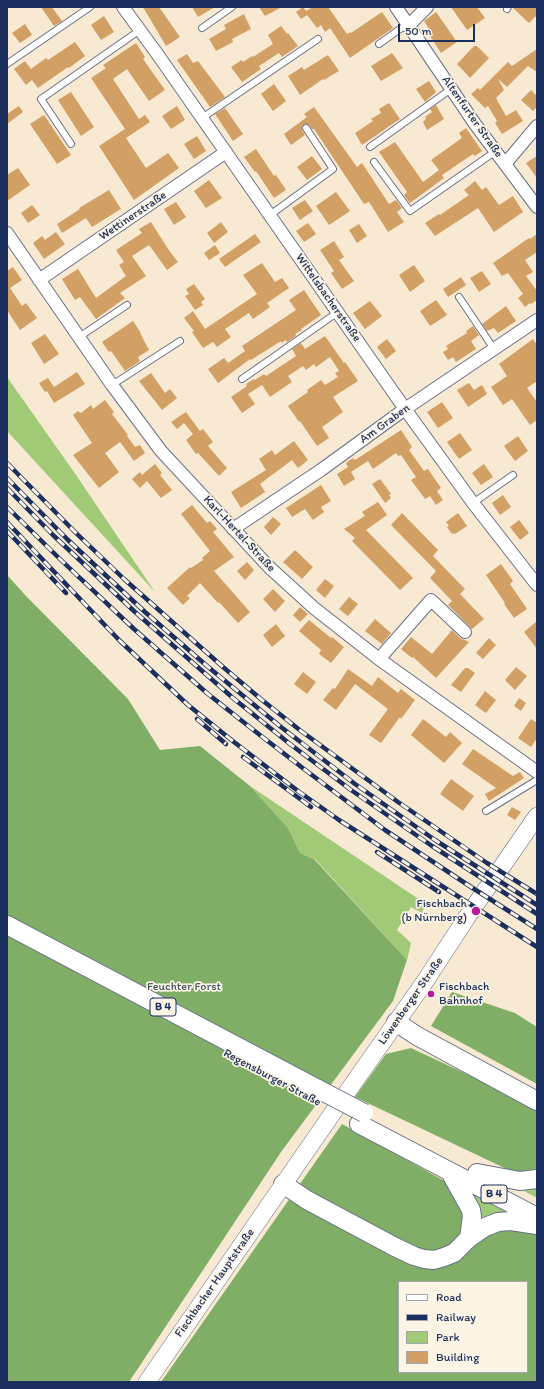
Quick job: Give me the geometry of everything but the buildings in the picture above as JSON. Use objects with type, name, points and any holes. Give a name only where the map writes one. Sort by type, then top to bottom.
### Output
[{"type":"main road","name":"Löwenberger Straße","points":[[283,1184],[537,816]]},
{"type":"main road","name":"Regensburger Straße","points":[[7,925],[316,1094]]},
{"type":"main road","name":"Regensburger Straße","points":[[7,937],[362,1118],[477,1173],[537,1205]]},
{"type":"main road","points":[[396,1022],[417,1036],[537,1101]]},
{"type":"main road","name":"Regensburger Straße","points":[[362,1118],[450,1172],[537,1217]]},
{"type":"main road","points":[[450,1172],[471,1210],[472,1216],[469,1238]]},
{"type":"main road","points":[[477,1173],[520,1181],[537,1178]]},
{"type":"main road","points":[[283,1184],[307,1200],[414,1256],[424,1259],[434,1260],[444,1258],[454,1253],[469,1238],[485,1227],[504,1221],[537,1225]]},
{"type":"main road","name":"Fischbacher Hauptstraße","points":[[147,1382],[283,1184]]},
{"type":"street","name":"Wittelsbacherstraße","points":[[123,7],[405,409],[473,503],[537,585]]},
{"type":"street","name":"Altenfurter Straße","points":[[396,7],[474,124],[537,207]]},
{"type":"street","points":[[409,25],[427,7]]},
{"type":"street","points":[[505,164],[537,126]]},
{"type":"street","name":"Wettinerstraße","points":[[39,280],[226,152]]},
{"type":"street","name":"Karl-Hertel-Straße","points":[[7,233],[112,385],[161,451],[269,567],[314,608],[379,659],[537,772]]},
{"type":"street","name":"Am Graben","points":[[233,529],[321,470],[405,409],[537,320]]},
{"type":"street","points":[[379,659],[431,600],[465,632]]},
{"type":"lane","points":[[7,64],[90,7]]},
{"type":"lane","points":[[202,28],[232,7]]},
{"type":"lane","points":[[378,44],[400,29],[409,25]]},
{"type":"lane","points":[[71,144],[41,99],[140,30]]},
{"type":"lane","points":[[202,118],[318,39]]},
{"type":"lane","points":[[370,147],[451,89]]},
{"type":"lane","points":[[270,215],[333,169],[306,128]]},
{"type":"lane","points":[[374,162],[410,211],[496,151]]},
{"type":"lane","points":[[458,297],[494,349]]},
{"type":"lane","points":[[79,337],[127,305]]},
{"type":"lane","points":[[242,379],[338,312]]},
{"type":"lane","points":[[112,385],[180,341]]},
{"type":"lane","points":[[473,503],[513,475]]},
{"type":"lane","points":[[486,811],[537,780]]},
{"type":"green space","points":[[7,377],[76,475],[155,592],[7,431]]},
{"type":"green space","name":"Feuchter Forst","points":[[7,575],[128,699],[160,750],[200,746],[250,786],[288,828],[300,853],[314,859],[407,960],[393,1001],[281,1152],[129,1382],[7,1382]]},
{"type":"green space","points":[[250,786],[426,904],[422,913],[411,907],[397,930],[411,943],[407,960],[315,859],[300,853],[288,828]]},
{"type":"green space","points":[[452,992],[515,1013],[537,1027],[537,1084],[431,1026]]},
{"type":"green space","points":[[411,1048],[535,1106],[537,1109],[537,1168],[534,1170],[515,1173],[355,1097],[386,1054]]},
{"type":"green space","points":[[342,1124],[450,1184],[465,1204],[469,1217],[465,1233],[447,1248],[435,1255],[413,1261],[422,1264],[435,1264],[449,1261],[466,1250],[485,1230],[493,1226],[513,1224],[537,1230],[537,1382],[161,1382]]},
{"type":"green space","points":[[501,1178],[537,1182],[537,1198]]},
{"type":"green space","points":[[470,1192],[511,1213],[477,1226]]},
{"type":"railway","points":[[7,463],[124,579],[262,700],[301,731],[398,802],[487,863],[537,894]]},
{"type":"railway","points":[[7,478],[68,540],[145,612],[207,666],[281,727],[355,784],[435,840],[537,905]]},
{"type":"railway","points":[[7,488],[54,536],[135,612],[233,698],[290,744],[351,790],[432,846],[537,914]]},
{"type":"railway","points":[[7,507],[134,629],[208,694],[385,830],[537,929]]},
{"type":"railway","points":[[7,522],[119,640],[188,705],[234,742],[339,820],[537,947]]},
{"type":"railway","points":[[7,531],[66,593]]},
{"type":"railway","points":[[197,719],[226,744]]},
{"type":"railway","points":[[243,757],[311,807]]},
{"type":"railway","points":[[377,852],[439,892]]},
{"type":"place","name":"Fischbach (b Nürnberg)","points":[[476,911]]},
{"type":"place","name":"Fischbach Bahnhof","points":[[431,994]]}]
